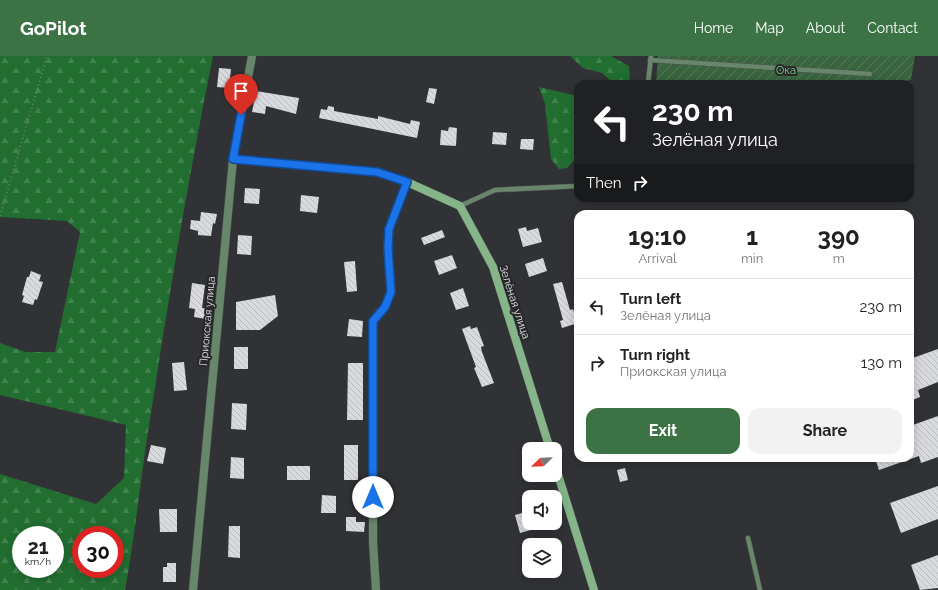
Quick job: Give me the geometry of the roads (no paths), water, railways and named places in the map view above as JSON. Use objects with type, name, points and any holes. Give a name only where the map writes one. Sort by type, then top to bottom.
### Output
[{"type":"street","name":"Приокская улица","points":[[193,590],[233,159],[252,56]]},
{"type":"street","points":[[233,159],[377,172],[407,182],[460,206]]},
{"type":"street","points":[[376,590],[373,542],[373,321],[385,307],[391,292],[388,248],[389,229],[407,182]]},
{"type":"street","name":"Зелёная улица","points":[[460,206],[493,267],[548,442]]},
{"type":"street","points":[[560,482],[594,590]]},
{"type":"lane","points":[[648,80],[650,58],[870,74]]},
{"type":"lane","points":[[460,206],[495,190],[574,186]]},
{"type":"lane","points":[[748,538],[760,590]]},
{"type":"park label","name":"Ока","points":[[786,70]]}]
